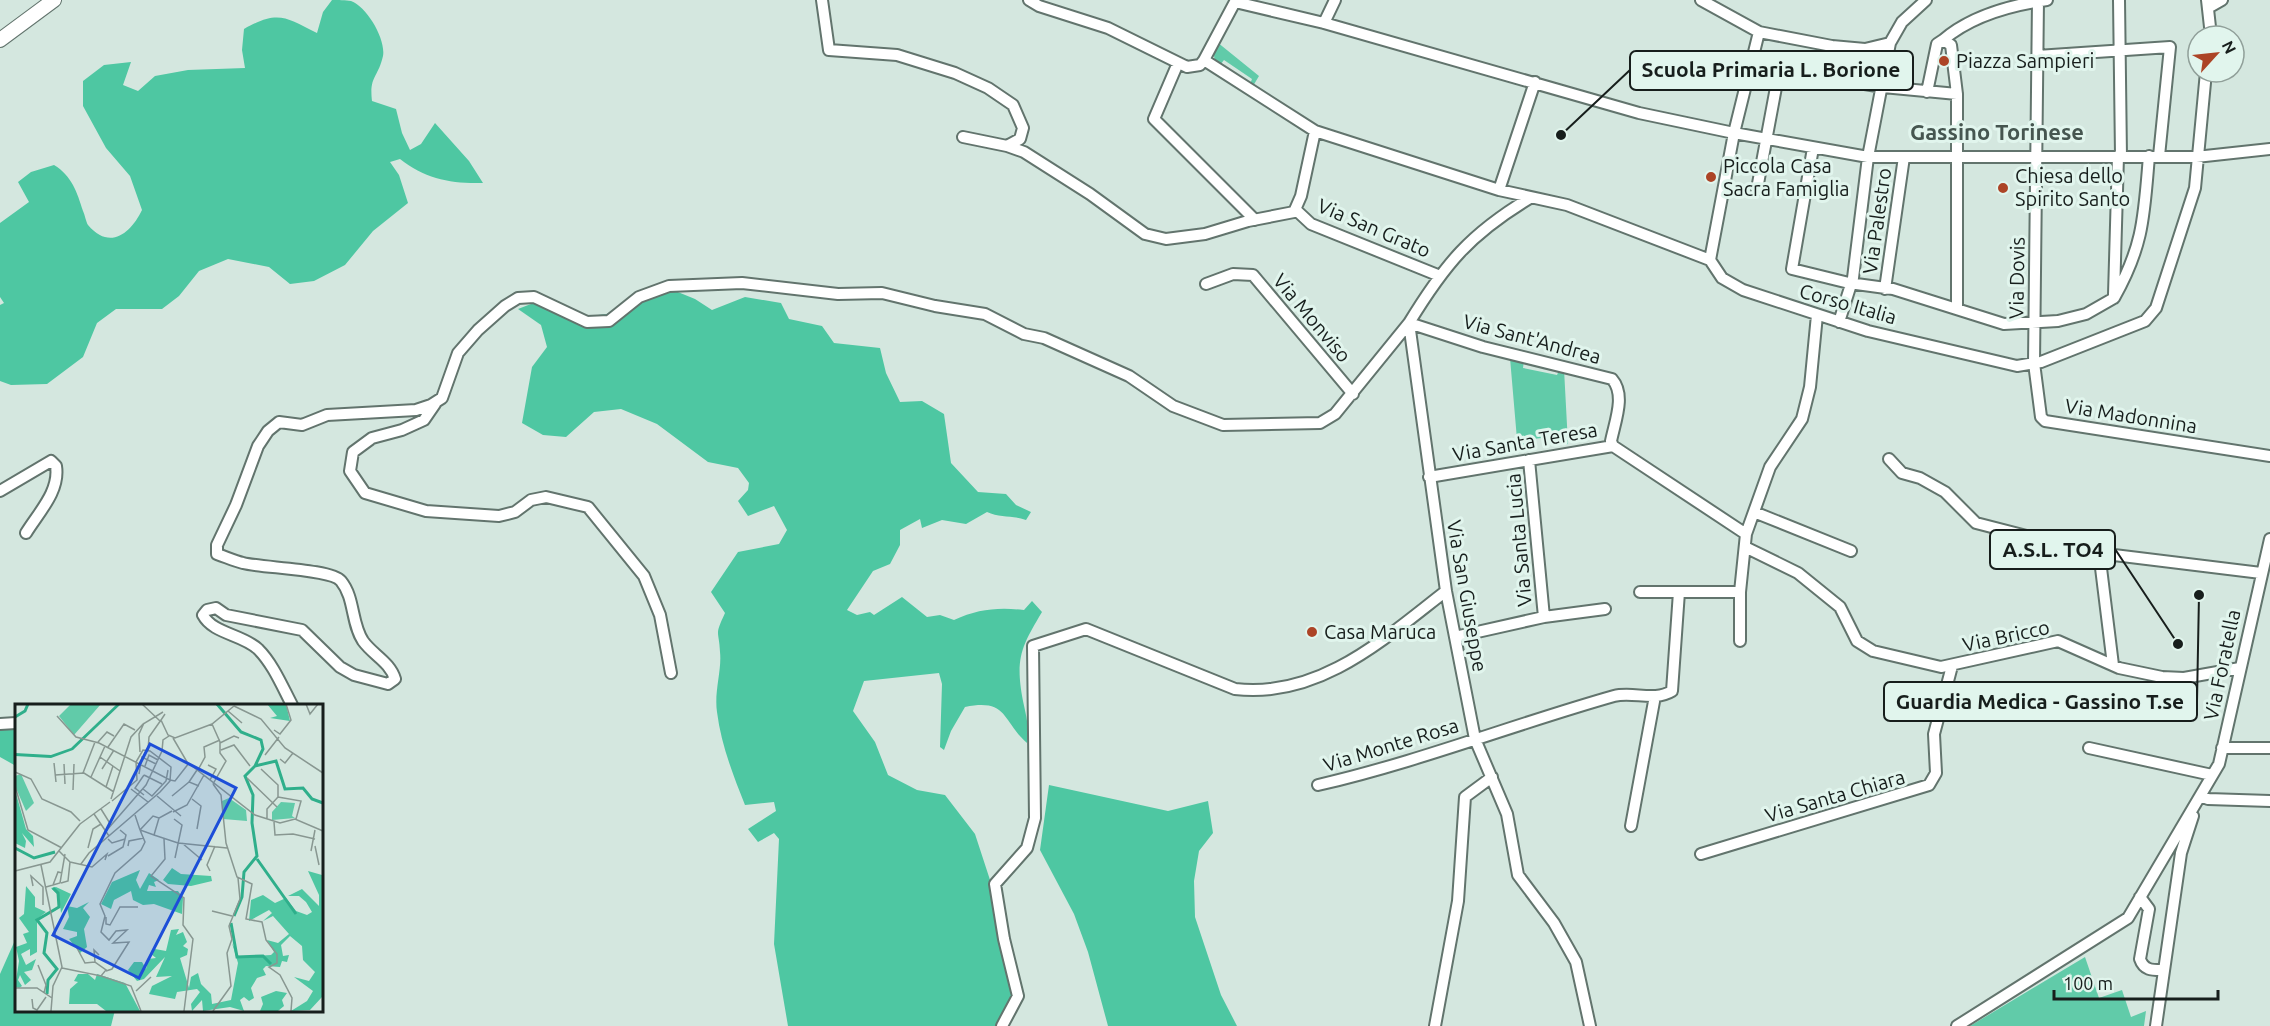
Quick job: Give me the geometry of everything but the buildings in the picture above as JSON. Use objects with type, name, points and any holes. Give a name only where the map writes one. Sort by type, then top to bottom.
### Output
[{"type":"main road","points":[[0,40],[54,0]]},
{"type":"street","points":[[822,0],[829,50],[897,55],[988,88],[1013,105],[1023,128],[1020,139],[1007,146]]},
{"type":"street","points":[[1029,0],[1039,6],[1108,28],[1187,67],[1200,65],[1204,60],[1235,1],[1324,23],[1639,113],[1868,158],[2196,157],[2270,149]]},
{"type":"street","points":[[1324,23],[1335,0]]},
{"type":"street","points":[[1701,0],[1759,32],[1854,48],[1866,49],[1890,43]]},
{"type":"street","points":[[1839,322],[1849,283],[1853,278],[1868,158],[1890,43],[1902,22],[1926,0]]},
{"type":"street","points":[[1927,92],[1937,44],[1957,28],[2008,8],[2041,0]]},
{"type":"street","name":"Via Dovis","points":[[2034,363],[2037,56],[2041,0]]},
{"type":"street","points":[[2114,298],[2120,156],[2119,0]]},
{"type":"street","points":[[2210,24],[2208,4],[2222,0]]},
{"type":"street","points":[[1204,60],[1315,131],[1499,190],[1566,206],[1710,260],[1734,133],[1759,32]]},
{"type":"street","points":[[1943,40],[1951,45],[1958,94],[1957,309]]},
{"type":"street","points":[[1813,148],[1792,269],[1849,283],[1885,290],[1893,289],[2004,324],[2058,321],[2086,314],[2114,298],[2131,267],[2142,234],[2170,46],[2037,56]]},
{"type":"street","points":[[1178,63],[1154,119],[1255,220]]},
{"type":"street","points":[[1757,189],[1777,82],[1780,74],[1785,71],[1793,70],[1883,87],[1958,94]]},
{"type":"street","points":[[1499,190],[1535,82]]},
{"type":"street","name":"Corso Italia","points":[[1710,260],[1722,278],[1743,290],[1839,322],[2017,366],[2034,363],[2145,321],[2156,308],[2195,189],[2196,157],[2205,84]]},
{"type":"street","points":[[963,138],[1007,146],[1024,152],[1090,194],[1145,234],[1166,239],[1205,234],[1296,210],[1315,131]]},
{"type":"street","name":"Via Palestro","points":[[1885,290],[1904,157]]},
{"type":"street","points":[[291,704],[268,661],[256,647],[208,624],[203,615],[207,610],[216,608],[226,615],[303,630],[340,667],[354,675],[388,684],[395,679],[393,670],[363,641],[350,598],[340,579],[326,572],[301,572],[271,565],[245,564],[217,554],[217,545],[236,505],[258,446],[279,422],[302,425],[327,415],[416,410],[437,401],[442,398],[458,353],[478,330],[505,306],[518,298],[534,297],[587,322],[609,321],[639,297],[669,286],[742,283],[838,294],[882,292],[935,306],[973,310],[985,314],[1024,334],[1044,338],[1129,376],[1173,406],[1223,424],[1320,423],[1335,414],[1353,394],[1409,323],[1440,276],[1472,238],[1492,220],[1530,198]]},
{"type":"street","name":"Via San Grato","points":[[1296,210],[1311,224],[1440,276]]},
{"type":"street","name":"Via Monviso","points":[[1206,284],[1233,274],[1253,275],[1353,394]]},
{"type":"street","points":[[1740,641],[1740,592],[1746,534],[1770,467],[1802,419],[1810,387],[1817,315]]},
{"type":"street","name":"Via Sant'Andrea","points":[[1409,323],[1483,347],[1612,379],[1618,386],[1620,394],[1611,441],[1613,446]]},
{"type":"street","name":"Via San Giuseppe","points":[[1409,323],[1446,591],[1475,739],[1507,814],[1518,875],[1554,923],[1576,962],[1590,1026]]},
{"type":"street","name":"Via Madonnina","points":[[2034,363],[2040,412],[2045,420],[2270,456]]},
{"type":"street","points":[[437,401],[424,420],[402,430],[372,438],[353,452],[350,471],[365,493],[426,511],[499,516],[515,513],[531,500],[546,497],[588,507],[644,576],[660,615],[671,673]]},
{"type":"street","name":"Via Santa Teresa","points":[[1429,477],[1613,446],[1746,534]]},
{"type":"street","points":[[1888,459],[1902,473],[1920,478],[1946,492],[1977,523],[2108,557],[2114,555],[2264,576]]},
{"type":"street","name":"Via Santa Lucia","points":[[1530,460],[1544,616]]},
{"type":"street","points":[[0,491],[51,461],[56,466],[58,475],[54,491],[26,533]]},
{"type":"street","points":[[1754,512],[1851,551]]},
{"type":"street","name":"Via Foratella","points":[[2200,796],[2219,764],[2240,668],[2264,576],[2270,539]]},
{"type":"street","name":"Via Bricco","points":[[1744,547],[1798,573],[1840,607],[1857,641],[1873,651],[1941,667],[2058,641],[2113,665],[2162,677],[2184,678],[2240,668]]},
{"type":"street","points":[[2108,557],[2101,568],[2113,665]]},
{"type":"street","points":[[1002,1026],[1018,996],[1004,939],[995,884],[1027,848],[1035,818],[1033,646],[1086,629],[1235,689],[1260,692],[1333,672],[1369,650],[1446,591]]},
{"type":"street","points":[[1640,592],[1740,592]]},
{"type":"street","points":[[1630,826],[1655,696],[1665,695],[1672,691],[1680,592]]},
{"type":"street","points":[[1455,637],[1544,616],[1605,609]]},
{"type":"street","name":"Via Santa Chiara","points":[[1701,854],[1929,785],[1936,773],[1934,734],[1952,666]]},
{"type":"street","name":"Via Monte Rosa","points":[[1318,785],[1367,774],[1620,694],[1655,696]]},
{"type":"street","points":[[0,724],[15,723]]},
{"type":"street","points":[[2089,748],[2212,775]]},
{"type":"street","points":[[2222,748],[2270,748]]},
{"type":"street","points":[[1435,1026],[1458,901],[1465,797],[1492,777]]},
{"type":"street","points":[[2200,796],[2208,800],[2270,801]]},
{"type":"street","points":[[2156,1026],[2181,853],[2200,796]]},
{"type":"street","points":[[1957,1026],[2128,918],[2200,796]]},
{"type":"street","points":[[2164,857],[2181,853]]},
{"type":"street","points":[[2154,874],[2178,871]]},
{"type":"street","points":[[2140,897],[2149,909],[2140,959],[2142,965],[2148,969],[2164,970]]},
{"type":"green space","points":[[332,0],[351,1],[357,4],[374,24],[382,41],[383,56],[373,82],[372,101],[396,109],[402,133],[410,150],[421,144],[435,123],[469,161],[483,183],[439,179],[409,166],[400,159],[390,162],[399,175],[408,203],[373,231],[345,265],[314,281],[290,284],[269,267],[228,259],[199,271],[179,296],[162,309],[116,309],[97,323],[83,357],[47,384],[11,385],[0,381],[0,305],[4,303],[0,297],[0,223],[29,202],[18,182],[31,172],[54,165],[73,185],[88,225],[104,237],[112,238],[126,232],[142,210],[130,176],[106,148],[83,106],[83,81],[104,65],[131,62],[123,85],[138,91],[155,76],[188,70],[245,68],[242,50],[244,29],[265,19],[281,18],[317,33],[323,12]]},
{"type":"green space","points":[[1217,42],[1259,76],[1253,86],[1250,84],[1252,79],[1224,60],[1220,65],[1215,60]]},
{"type":"green space","points":[[668,288],[695,299],[712,310],[745,297],[781,303],[789,319],[822,326],[834,343],[880,348],[886,373],[900,402],[922,401],[944,414],[951,463],[978,492],[1006,494],[1016,505],[1031,512],[1026,520],[987,512],[966,524],[942,520],[922,528],[920,519],[900,530],[900,545],[890,564],[873,571],[847,610],[857,615],[870,612],[874,615],[902,597],[927,617],[940,615],[954,620],[971,613],[988,610],[1024,610],[1032,601],[1042,612],[1025,644],[1020,664],[1021,687],[1028,727],[1027,743],[1003,713],[989,706],[979,705],[965,707],[951,731],[944,750],[940,747],[942,684],[939,673],[864,681],[853,711],[875,742],[888,775],[917,790],[945,795],[975,834],[991,883],[1013,998],[996,1026],[788,1026],[774,944],[779,839],[774,833],[758,842],[748,829],[776,811],[774,802],[745,805],[724,748],[716,704],[720,659],[718,633],[725,613],[711,592],[738,552],[779,544],[787,530],[774,506],[748,516],[738,501],[748,490],[749,483],[738,468],[708,462],[657,424],[621,409],[594,412],[566,437],[543,435],[522,423],[532,367],[547,347],[541,325],[518,309],[536,302],[566,308],[589,316],[607,314],[636,293]]},
{"type":"green space","points":[[1510,358],[1524,360],[1523,368],[1557,375],[1560,368],[1564,369],[1568,444],[1560,445],[1558,436],[1525,440],[1526,449],[1518,451]]},
{"type":"green space","points":[[15,723],[15,765],[0,757],[0,726]]},
{"type":"green space","points":[[1049,785],[1168,811],[1208,801],[1213,833],[1199,851],[1194,881],[1195,917],[1221,995],[1237,1026],[1108,1026],[1088,952],[1074,914],[1040,850]]},
{"type":"green space","points":[[15,940],[15,1011],[115,1011],[111,1026],[0,1026],[0,974]]},
{"type":"green space","points":[[2085,957],[2099,998],[2122,990],[2131,1017],[2146,1011],[2144,1026],[1970,1026]]},
{"type":"place","name":"Piazza Sampieri","points":[[1944,61]]},
{"type":"place","name":"Scuola Primaria L. Borione","points":[[1561,135]]},
{"type":"place","name":"Piccola Casa Sacra Famiglia","points":[[1711,177]]},
{"type":"place","name":"Chiesa dello Spirito Santo","points":[[2003,188]]},
{"type":"place","name":"Guardia Medica - Gassino T.se","points":[[2199,595]]},
{"type":"place","name":"Casa Maruca","points":[[1312,632]]},
{"type":"place","name":"A.S.L. TO4","points":[[2178,644]]},
{"type":"district","name":"Gassino Torinese","points":[[1997,132]]}]
